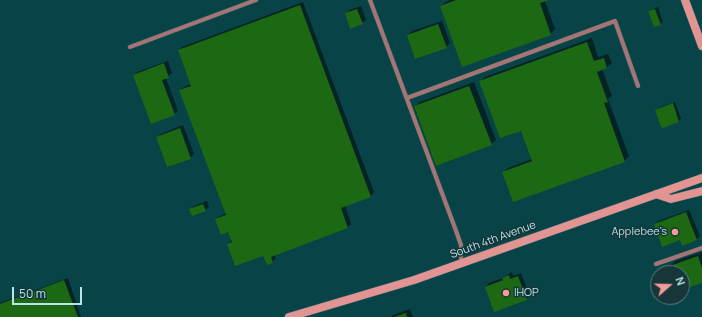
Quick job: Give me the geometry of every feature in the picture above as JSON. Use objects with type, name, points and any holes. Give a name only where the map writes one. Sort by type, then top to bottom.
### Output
[{"type":"main road","points":[[685,0],[702,46]]},
{"type":"main road","name":"South 4th Avenue","points":[[289,317],[404,283],[702,178]]},
{"type":"main road","points":[[656,194],[671,199],[702,191]]},
{"type":"lane","points":[[130,48],[256,0]]},
{"type":"lane","points":[[370,0],[456,228],[461,245],[461,263]]},
{"type":"lane","points":[[407,98],[615,21],[638,86]]},
{"type":"lane","points":[[656,264],[702,248]]},
{"type":"building","points":[[456,0],[549,0],[540,3],[551,35],[462,67],[440,6]]},
{"type":"building","points":[[300,5],[371,197],[341,208],[348,228],[271,257],[273,263],[267,265],[263,256],[235,266],[227,244],[232,242],[228,232],[221,235],[215,219],[226,215],[179,90],[191,86],[178,50]]},
{"type":"building","points":[[357,9],[363,24],[350,29],[345,13]]},
{"type":"building","points":[[655,9],[661,25],[654,27],[648,11]]},
{"type":"building","points":[[438,24],[447,48],[415,59],[407,35]]},
{"type":"building","points":[[587,42],[594,61],[604,58],[607,68],[597,72],[608,102],[604,103],[625,162],[513,202],[502,172],[532,161],[521,131],[500,138],[479,81]]},
{"type":"building","points":[[164,63],[169,78],[162,80],[175,115],[151,124],[133,75]]},
{"type":"building","points":[[469,86],[492,145],[436,166],[414,106]]},
{"type":"building","points":[[673,103],[679,122],[663,128],[661,127],[655,110]]},
{"type":"building","points":[[180,128],[191,159],[167,167],[156,137]]},
{"type":"building","points":[[203,204],[206,211],[192,216],[189,209]]},
{"type":"building","name":"Applebee's","points":[[686,212],[697,240],[682,246],[680,240],[662,247],[654,224]]},
{"type":"building","points":[[698,256],[702,268],[702,283],[690,287],[690,265],[673,265]]},
{"type":"building","name":"IHOP","points":[[509,275],[510,279],[518,276],[527,300],[494,312],[485,287],[503,280],[502,278]]},
{"type":"building","points":[[64,280],[78,317],[0,317],[0,304]]},
{"type":"building","points":[[406,313],[407,317],[394,317]]},
{"type":"place","name":"Applebee's","points":[[675,232]]},
{"type":"place","name":"IHOP","points":[[506,293]]}]
